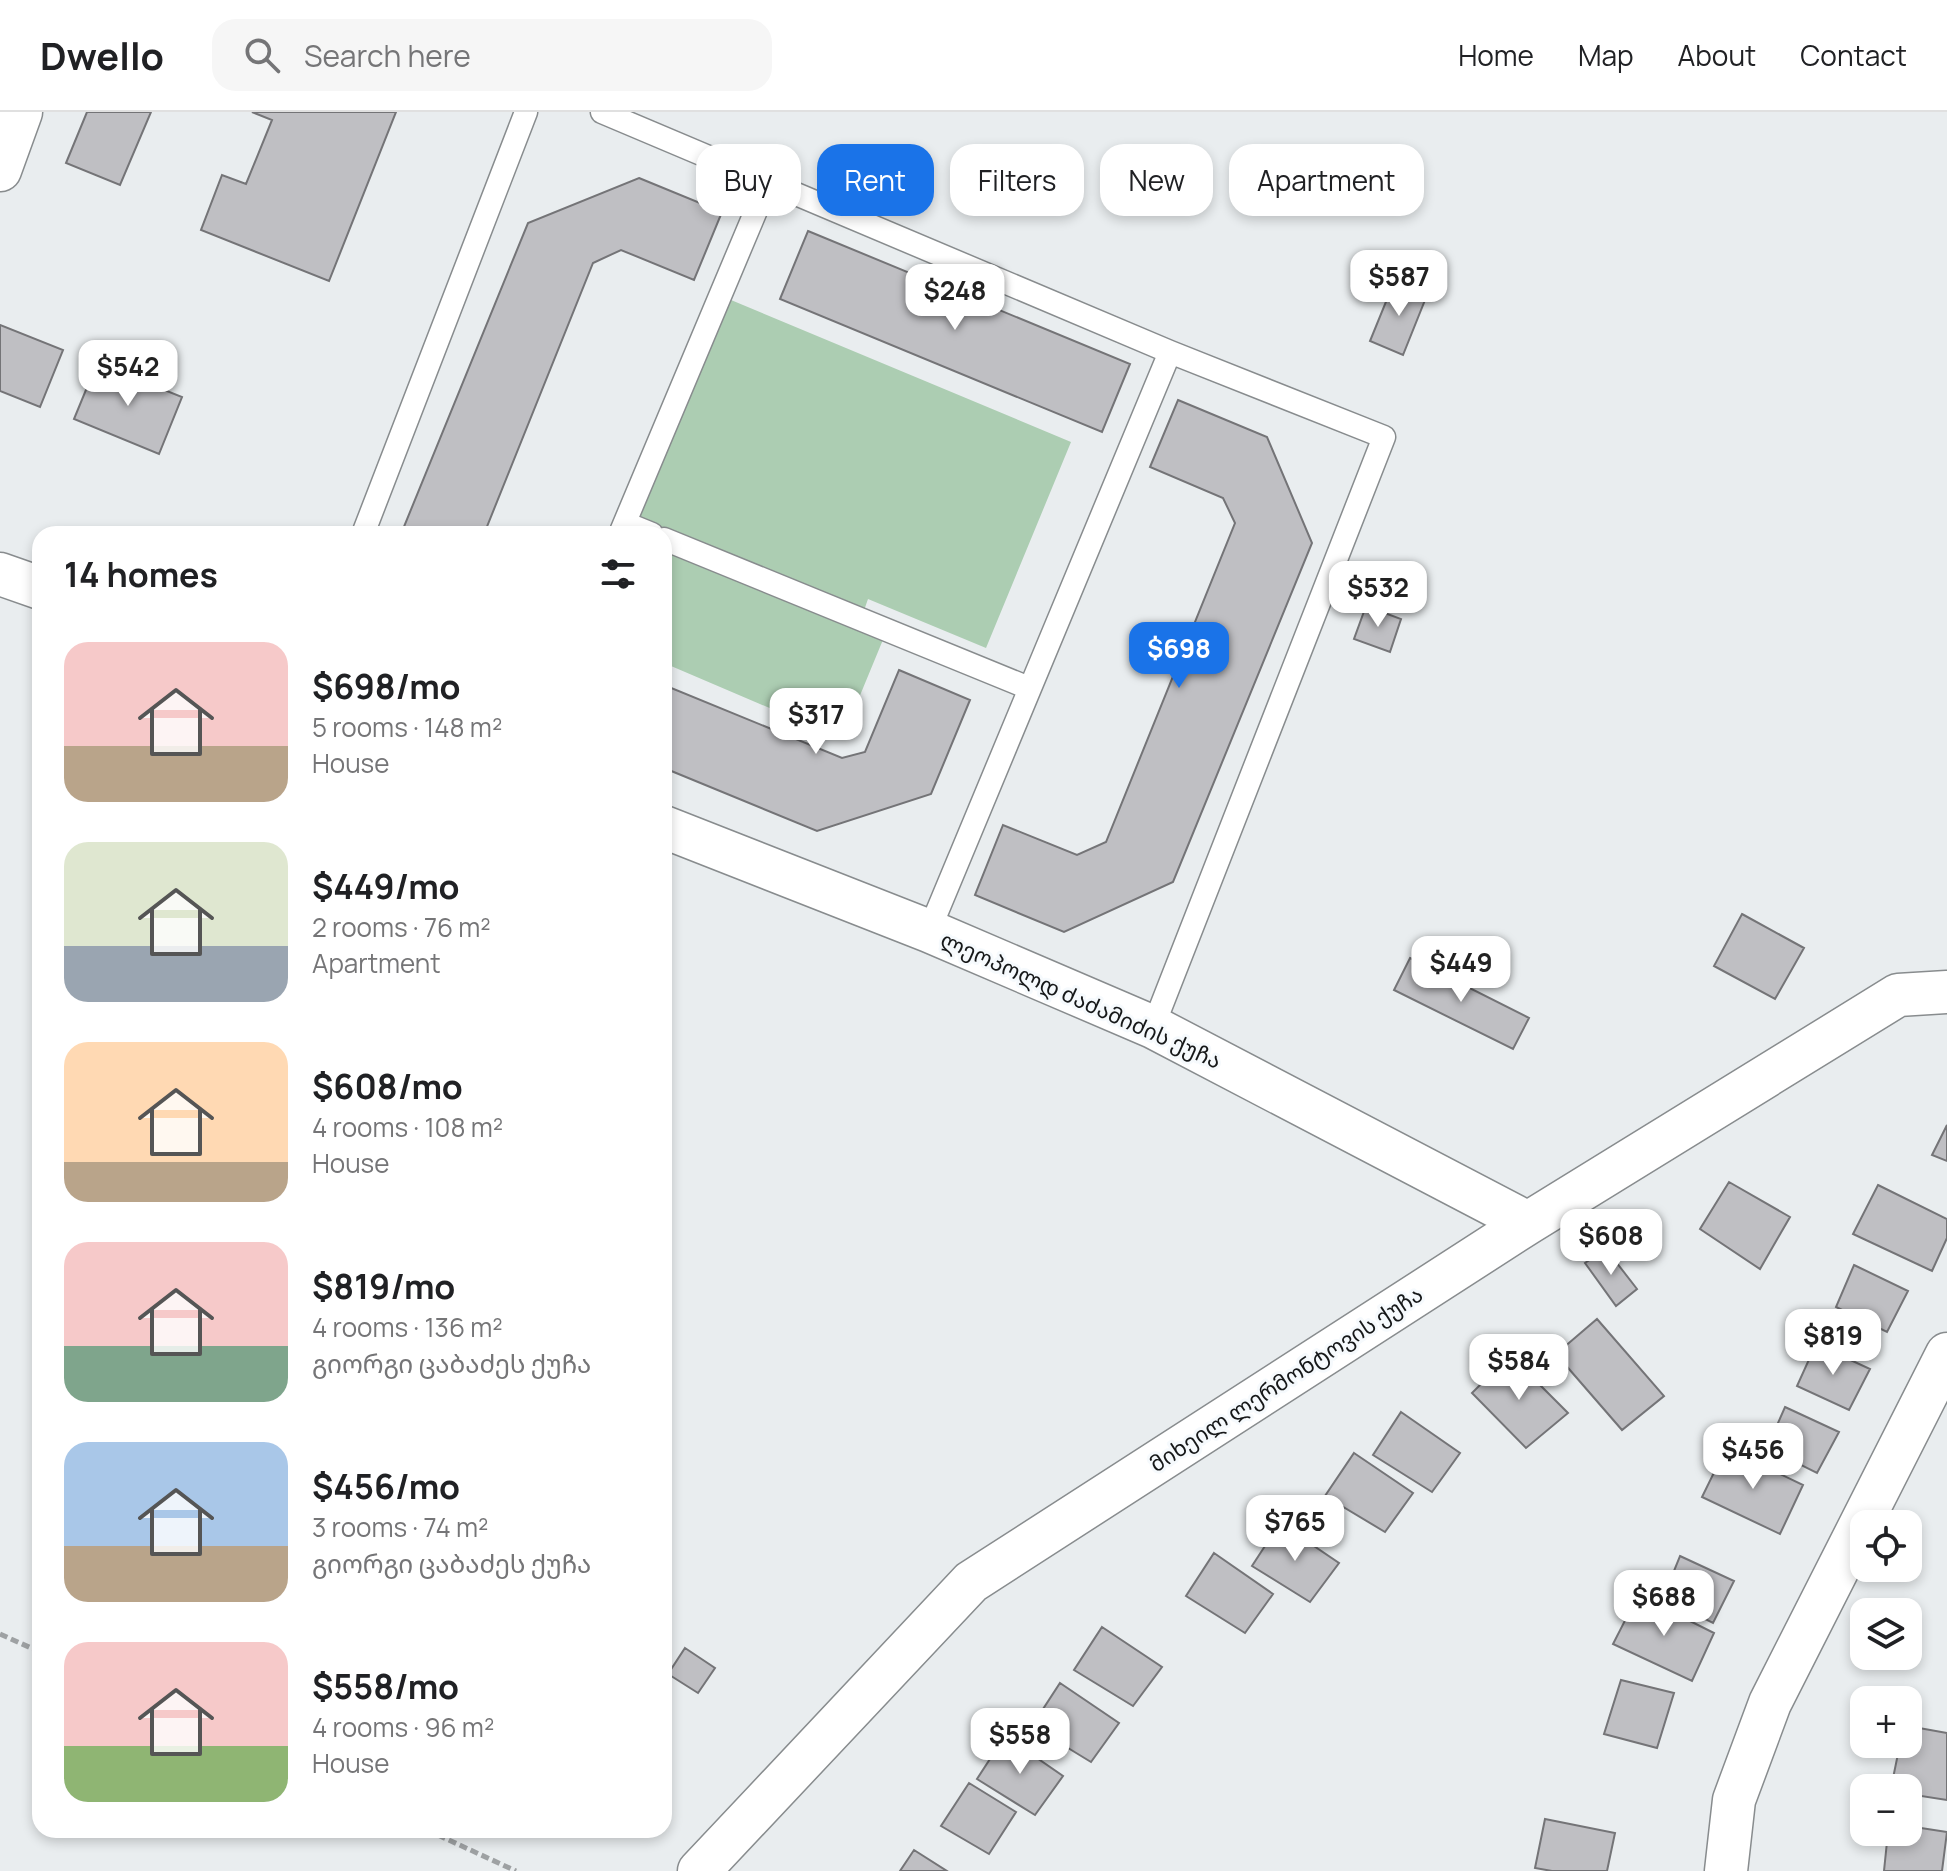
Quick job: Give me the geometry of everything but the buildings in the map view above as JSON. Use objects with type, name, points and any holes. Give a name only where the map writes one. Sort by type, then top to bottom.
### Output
[{"type":"street","points":[[0,170],[21,112]]},
{"type":"street","points":[[0,574],[32,585]]},
{"type":"street","name":"ლეოპოლდ ძაძამიძის ქუჩა","points":[[672,830],[929,931],[1153,1027],[1528,1223]]},
{"type":"street","name":"მიხეილ ლერმონტოვის ქუჩა","points":[[699,1871],[971,1582],[1528,1223],[1898,995],[1947,992]]},
{"type":"street","points":[[1726,1871],[1734,1800],[1770,1703],[1947,1354]]},
{"type":"lane","points":[[366,526],[526,112]]},
{"type":"lane","points":[[602,112],[696,152]]},
{"type":"lane","points":[[801,196],[1170,352],[1384,437],[1153,1027]]},
{"type":"lane","points":[[624,526],[754,216]]},
{"type":"lane","points":[[929,931],[1170,352]]},
{"type":"lane","points":[[672,542],[1029,688]]},
{"type":"path","points":[[0,1634],[32,1648]]},
{"type":"path","points":[[444,1838],[516,1871]]},
{"type":"green space","points":[[719,295],[1071,442],[986,648],[868,599],[861,619],[887,630],[842,739],[672,666],[672,526],[623,526]]}]
